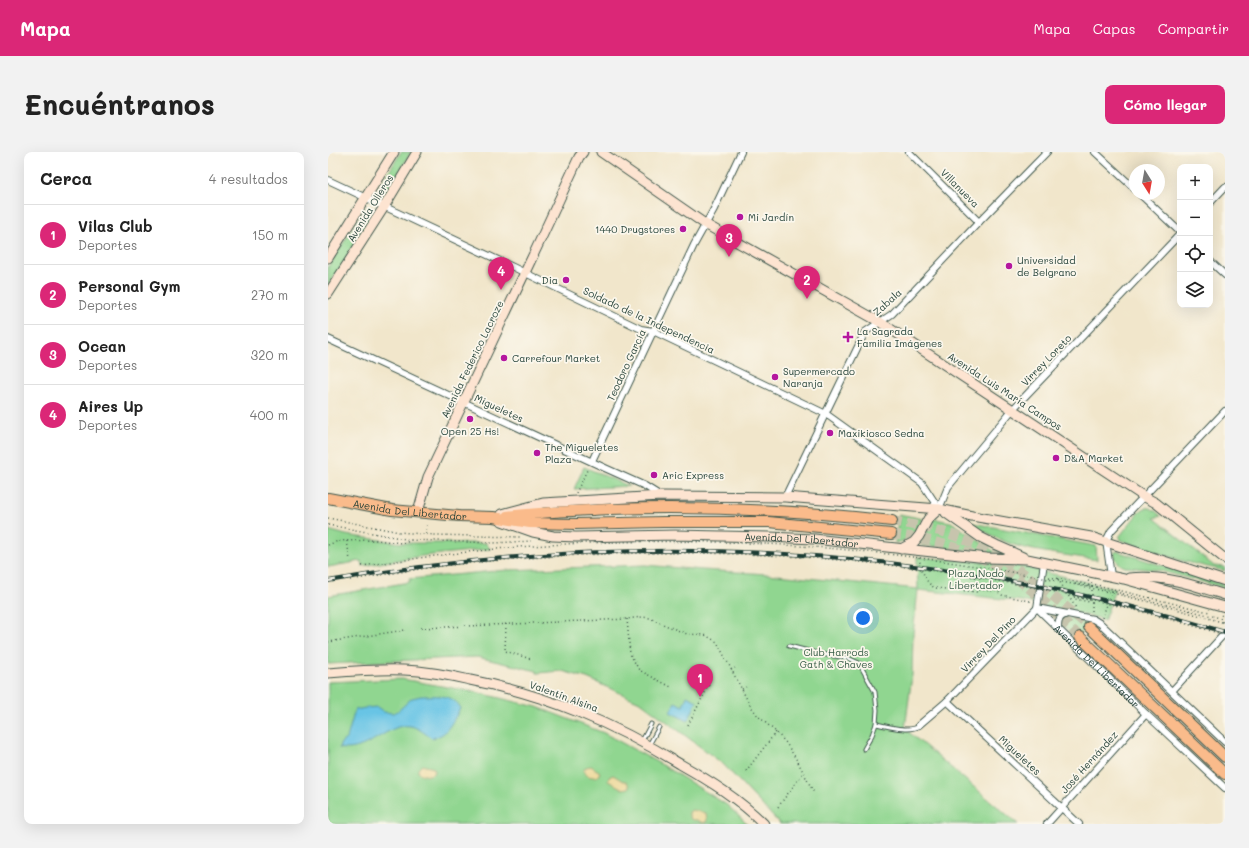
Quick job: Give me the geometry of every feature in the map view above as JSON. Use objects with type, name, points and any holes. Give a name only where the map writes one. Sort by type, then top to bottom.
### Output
[{"type":"main road","name":"Avenida Olleros","points":[[328,258],[394,152]]},
{"type":"main road","name":"Avenida Olleros","points":[[328,294],[384,207],[417,152]]},
{"type":"main road","name":"Avenida Federico Lacroze","points":[[418,512],[428,477],[579,157],[583,152]]},
{"type":"main road","name":"Avenida Luis María Campos","points":[[601,152],[705,224],[880,322],[1156,503],[1225,559]]},
{"type":"main road","name":"Avenida Del Libertador","points":[[493,517],[542,502],[660,496],[785,497],[939,509],[1091,537],[1225,580]]},
{"type":"main road","name":"Avenida Del Libertador","points":[[328,498],[367,506],[418,512],[493,517],[530,523],[769,522],[891,534]]},
{"type":"main road","name":"Avenida Del Libertador","points":[[493,517],[531,513],[577,511],[712,508],[826,514],[892,521]]},
{"type":"main road","points":[[901,549],[914,542],[928,519],[939,509],[985,540],[1027,559]]},
{"type":"main road","name":"Avenida Del Libertador","points":[[493,517],[533,532],[553,536],[675,535],[814,539],[987,558],[1027,559],[1124,578]]},
{"type":"main road","points":[[1124,578],[1144,576],[1175,580],[1225,595]]},
{"type":"main road","points":[[1124,578],[1225,607]]},
{"type":"main road","points":[[1097,622],[1225,757]]},
{"type":"main road","name":"Avenida Del Libertador","points":[[1080,637],[1225,774]]},
{"type":"main road","name":"Valentín Alsina","points":[[328,673],[364,670],[404,670],[440,674],[482,682],[563,705],[646,743],[731,795],[764,824]]},
{"type":"street","name":"Teodoro García","points":[[592,461],[653,331],[742,152]]},
{"type":"street","name":"Villanueva","points":[[909,152],[979,222]]},
{"type":"street","name":"Zabala","points":[[785,497],[865,332],[892,314],[1047,152]]},
{"type":"street","points":[[1095,152],[1129,183]]},
{"type":"street","name":"Soldado de la Independencia","points":[[328,180],[641,329],[653,331],[826,414],[922,483],[939,509]]},
{"type":"street","points":[[1213,200],[1225,187]]},
{"type":"street","points":[[1146,200],[1177,230]]},
{"type":"street","name":"Virrey Loreto","points":[[939,509],[948,487],[1013,409],[1177,236]]},
{"type":"street","points":[[1213,264],[1225,275]]},
{"type":"street","name":"Migueletes","points":[[328,339],[645,486],[660,496]]},
{"type":"street","points":[[1111,576],[1106,541],[1111,531],[1225,411]]},
{"type":"street","points":[[1037,608],[1044,563]]},
{"type":"street","name":"Avenida Del Libertador","points":[[1037,608],[1070,612],[1097,622],[1225,742]]},
{"type":"street","name":"Avenida Del Libertador","points":[[1037,608],[1225,788]]},
{"type":"street","name":"Virrey Del Pino","points":[[919,725],[947,701],[1037,608]]},
{"type":"street","points":[[1058,628],[1058,620],[1061,616],[1070,612]]},
{"type":"street","points":[[1172,691],[1225,634]]},
{"type":"street","name":"Migueletes","points":[[947,701],[1079,824]]},
{"type":"street","name":"José Hernández","points":[[1047,824],[1146,714]]},
{"type":"lane","points":[[789,646],[820,654],[848,658],[859,663],[876,692],[876,724],[864,749]]},
{"type":"lane","points":[[646,743],[651,724]]},
{"type":"lane","points":[[876,724],[909,730],[916,728],[919,725]]},
{"type":"lane","points":[[646,743],[659,727]]},
{"type":"path","points":[[572,500],[592,461]]},
{"type":"path","points":[[328,518],[399,532],[434,535],[525,537]]},
{"type":"path","points":[[328,525],[411,540],[493,543],[531,541]]},
{"type":"path","points":[[400,539],[401,535]]},
{"type":"path","points":[[328,545],[338,540],[376,540],[402,543],[411,540]]},
{"type":"path","points":[[347,541],[350,560]]},
{"type":"path","points":[[362,566],[456,553],[532,546],[639,542],[714,542],[823,547],[907,556],[991,568],[1090,587],[1090,585],[1076,582],[1076,584]]},
{"type":"path","points":[[918,551],[923,571],[931,586],[935,588],[977,592],[980,590],[997,591],[1002,595],[1030,601],[1031,595],[1039,597]]},
{"type":"path","points":[[350,580],[459,564],[534,558],[640,553],[715,554],[824,559],[918,569],[990,580],[1075,597],[1090,600],[1090,602],[1075,599],[1075,597]]},
{"type":"path","points":[[1034,574],[1058,580],[1068,580],[1092,585],[1220,618],[1225,624]]},
{"type":"path","points":[[1058,580],[1079,612],[1070,612]]},
{"type":"path","points":[[1076,584],[1159,604],[1225,624]]},
{"type":"path","points":[[1092,585],[1092,614],[1097,622]]},
{"type":"path","points":[[1112,591],[1113,589],[1221,615],[1225,618]]},
{"type":"path","points":[[1097,622],[1112,591]]},
{"type":"path","points":[[1075,597],[1123,607],[1225,634]]},
{"type":"path","points":[[1092,614],[1097,622]]},
{"type":"path","points":[[421,628],[627,619],[642,617],[650,618],[687,634],[705,635],[717,642],[731,670],[758,716],[786,743],[814,792]]},
{"type":"path","points":[[627,619],[630,654],[638,670],[673,688]]},
{"type":"path","points":[[506,624],[505,651],[531,659]]},
{"type":"path","points":[[328,642],[405,630]]},
{"type":"path","points":[[731,670],[735,668]]},
{"type":"path","points":[[688,726],[709,685],[689,675]]},
{"type":"path","points":[[742,689],[746,687]]},
{"type":"path","points":[[746,771],[776,732]]},
{"type":"path","points":[[778,807],[803,773]]},
{"type":"green space","points":[[401,152],[411,152],[384,198],[381,198],[377,196],[376,193]]},
{"type":"green space","points":[[370,207],[376,211],[375,215],[328,286],[328,267],[365,209]]},
{"type":"green space","points":[[584,467],[629,486],[574,489]]},
{"type":"green space","points":[[1145,508],[1150,508],[1155,511],[1161,516],[1154,518],[1214,566],[1224,567],[1225,571],[1183,561],[1120,540],[1119,537],[1139,512]]},
{"type":"green space","points":[[899,514],[923,519],[913,535],[906,540],[895,543]]},
{"type":"green space","points":[[935,519],[951,522],[998,554],[922,545],[932,521]]},
{"type":"green space","points":[[972,523],[1096,546],[1097,560],[1024,548],[992,536]]},
{"type":"green space","points":[[328,530],[346,535],[401,543],[486,543],[490,549],[422,556],[362,566],[361,561],[328,567]]},
{"type":"green space","points":[[1116,551],[1225,585],[1225,588],[1158,570],[1125,567],[1116,560],[1114,553]]},
{"type":"green space","points":[[917,557],[973,561],[1024,567],[1115,589],[1104,621],[1098,618],[1021,601],[918,590],[913,634],[912,675],[905,729],[1018,824],[780,824],[723,764],[642,703],[587,678],[562,671],[537,673],[537,671],[477,657],[328,664],[328,596],[410,582],[409,579],[507,570],[645,565],[767,574],[918,589]]},
{"type":"green space","points":[[1069,618],[1092,622],[1077,639],[1064,627],[1064,624]]},
{"type":"green space","points":[[402,679],[475,692],[537,707],[604,733],[664,766],[727,805],[747,824],[328,824],[328,682]]},
{"type":"sand","points":[[422,765],[434,768],[435,772],[433,774],[424,775],[418,772],[418,769]]},
{"type":"sand","points":[[591,766],[600,772],[598,776],[594,777],[586,775],[583,771],[586,767]]},
{"type":"sand","points":[[613,775],[623,781],[626,781],[629,788],[623,789],[608,781],[609,777]]},
{"type":"sand","points":[[692,810],[706,813],[706,822],[703,823],[697,820],[692,820],[689,817],[689,812]]},
{"type":"water","points":[[421,696],[443,696],[453,700],[460,708],[451,724],[442,734],[432,738],[416,728],[402,726],[359,747],[349,749],[339,748],[341,743],[347,738],[355,710],[377,707],[384,712],[393,713],[398,711],[412,698]]},
{"type":"water","points":[[687,696],[697,701],[688,721],[670,712],[675,702],[683,706]]},
{"type":"tunnel","points":[[892,521],[950,534],[977,545],[1027,576],[1089,627]]},
{"type":"tunnel","points":[[891,534],[936,542],[980,557],[994,564],[1027,586],[1080,637]]},
{"type":"railway","points":[[328,581],[441,564],[554,554],[667,551],[780,554],[891,563],[1003,579],[1114,602],[1225,632]]},
{"type":"place","name":"Mi Jardín","points":[[740,217]]},
{"type":"place","name":"1440 Drugstores","points":[[683,229]]},
{"type":"place","name":"Ocean","points":[[729,257]]},
{"type":"place","name":"Universidad de Belgrano","points":[[1009,266]]},
{"type":"place","name":"Dia","points":[[566,280]]},
{"type":"place","name":"Aires Up","points":[[501,290]]},
{"type":"place","name":"Personal Gym","points":[[807,299]]},
{"type":"place","name":"La Sagrada Familia Imágenes","points":[[848,337]]},
{"type":"place","name":"Carrefour Market","points":[[504,358]]},
{"type":"place","name":"Supermercado Naranja","points":[[775,377]]},
{"type":"place","name":"Open 25 Hs!","points":[[470,419]]},
{"type":"place","name":"Maxikiosco Sedna","points":[[830,433]]},
{"type":"place","name":"The Migueletes Plaza","points":[[537,453]]},
{"type":"place","name":"D&A Market","points":[[1056,458]]},
{"type":"place","name":"Aric Express","points":[[654,475]]},
{"type":"place","name":"Vilas Club","points":[[700,697]]},
{"type":"park label","name":"Plaza Nodo Libertador","points":[[976,578]]},
{"type":"park label","name":"Club Harrods Gath & Chaves","points":[[836,658]]}]
